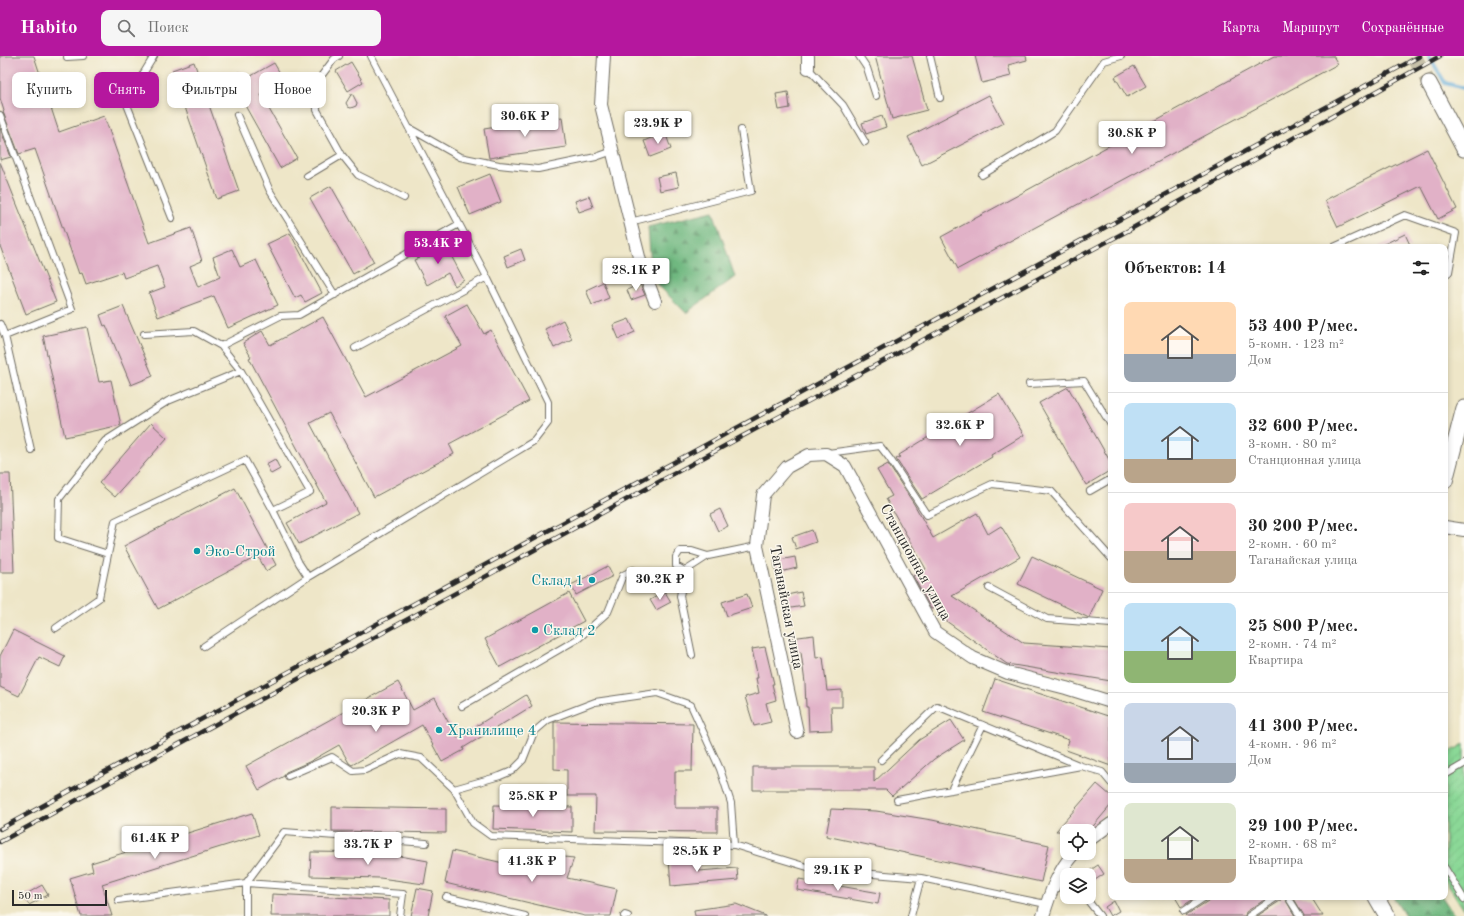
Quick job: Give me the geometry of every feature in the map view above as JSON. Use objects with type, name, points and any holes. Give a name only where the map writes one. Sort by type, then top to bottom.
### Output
[{"type":"street","points":[[604,56],[601,105],[640,261],[655,301]]},
{"type":"street","points":[[1429,83],[1464,149]]},
{"type":"street","points":[[1448,469],[1464,408]]},
{"type":"street","name":"Таганайская улица","points":[[797,732],[757,546],[763,495],[787,467],[809,455],[826,454]]},
{"type":"street","name":"Станционная улица","points":[[826,454],[844,466],[935,632],[973,658],[1008,673],[1066,688],[1108,701]]},
{"type":"street","points":[[1448,527],[1464,530]]},
{"type":"street","points":[[1096,835],[1108,826]]},
{"type":"street","points":[[1043,916],[1053,884],[1060,877]]},
{"type":"street","points":[[1378,900],[1387,916]]},
{"type":"lane","points":[[67,58],[83,56]]},
{"type":"lane","points":[[154,56],[126,102],[172,218]]},
{"type":"lane","points":[[339,56],[334,59],[316,83],[317,110],[342,155],[358,175],[404,198]]},
{"type":"lane","points":[[204,646],[308,577],[534,441],[548,423],[548,402],[487,278],[372,56]]},
{"type":"lane","points":[[859,56],[868,68],[876,96]]},
{"type":"lane","points":[[930,56],[940,98]]},
{"type":"lane","points":[[982,175],[1055,131],[1104,61],[1121,56]]},
{"type":"lane","points":[[808,62],[843,105],[865,142]]},
{"type":"lane","points":[[0,115],[72,309],[5,336]]},
{"type":"lane","points":[[238,115],[270,191],[335,294]]},
{"type":"lane","points":[[409,128],[460,157],[500,165],[538,169],[596,157],[613,151]]},
{"type":"lane","points":[[630,222],[751,191],[741,130]]},
{"type":"lane","points":[[307,176],[342,155]]},
{"type":"lane","points":[[1341,244],[1405,215],[1456,233],[1464,231]]},
{"type":"lane","points":[[222,346],[280,316],[299,315],[459,224]]},
{"type":"lane","points":[[1448,272],[1456,233]]},
{"type":"lane","points":[[355,348],[487,278]]},
{"type":"lane","points":[[0,324],[5,336],[31,450]]},
{"type":"lane","points":[[144,334],[194,331],[222,346],[241,372],[310,492],[273,510]]},
{"type":"lane","points":[[108,554],[58,538],[59,499],[105,441],[168,401],[241,372]]},
{"type":"lane","points":[[1029,384],[1084,381],[1108,420]]},
{"type":"lane","points":[[826,454],[880,446],[927,514],[992,484],[1051,491],[1108,555]]},
{"type":"lane","points":[[56,628],[99,598],[115,521],[245,460],[273,510],[299,563],[308,577]]},
{"type":"lane","points":[[1090,491],[1108,481]]},
{"type":"lane","points":[[462,706],[579,638],[608,612],[623,575],[633,570],[643,576],[668,580],[708,556],[757,546]]},
{"type":"lane","points":[[685,571],[676,566],[676,557],[680,551],[692,551],[708,556]]},
{"type":"lane","points":[[685,571],[680,596],[692,655]]},
{"type":"lane","points":[[989,588],[1047,619],[1108,624]]},
{"type":"lane","points":[[454,789],[500,776],[512,771],[523,760],[534,732],[548,720],[595,702],[657,693],[691,705],[720,769],[731,803],[734,845]]},
{"type":"lane","points":[[881,760],[938,706],[1081,766],[1102,772],[1108,779]]},
{"type":"lane","points":[[951,790],[983,725]]},
{"type":"lane","points":[[288,776],[332,757],[353,772],[365,770],[400,754],[421,758],[454,789],[472,823],[491,836],[734,845],[814,869],[921,878],[1046,904]]},
{"type":"lane","points":[[1448,773],[1464,764]]},
{"type":"lane","points":[[897,800],[1081,766]]},
{"type":"lane","points":[[246,916],[246,883],[284,832],[426,843]]},
{"type":"lane","points":[[1448,873],[1464,899]]},
{"type":"lane","points":[[911,916],[921,878]]},
{"type":"lane","points":[[118,900],[246,883],[403,894],[400,916]]},
{"type":"lane","points":[[446,897],[525,916]]},
{"type":"lane","points":[[1184,911],[1200,900]]},
{"type":"lane","points":[[1249,916],[1273,900]]},
{"type":"lane","points":[[1290,900],[1300,916]]},
{"type":"lane","points":[[1091,904],[1100,916]]},
{"type":"lane","points":[[624,916],[628,916]]},
{"type":"green space","points":[[713,211],[735,277],[686,313],[652,279],[648,227]]},
{"type":"green space","points":[[1464,744],[1464,910],[1448,885],[1448,753]]},
{"type":"green space","points":[[1395,900],[1444,900],[1455,916],[1405,916]]},
{"type":"building","points":[[0,56],[34,56],[39,72],[12,72],[12,108],[51,108],[59,132],[104,116],[149,243],[191,228],[202,261],[190,266],[198,287],[220,277],[213,257],[232,249],[240,267],[256,260],[278,305],[228,328],[214,296],[158,317],[149,293],[165,287],[157,266],[124,278],[122,272],[86,284],[82,273],[79,274],[35,149],[19,154],[3,112],[0,98]]},
{"type":"building","points":[[875,56],[912,56],[927,110],[892,119]]},
{"type":"building","points":[[975,56],[1026,56],[1027,60],[1008,65],[1011,76],[982,83]]},
{"type":"building","points":[[1274,56],[1333,56],[1338,64],[958,269],[941,237]]},
{"type":"building","points":[[194,62],[197,72],[173,72],[172,70]]},
{"type":"building","points":[[351,62],[363,82],[348,91],[336,71]]},
{"type":"building","points":[[274,63],[279,72],[259,72],[259,108],[268,108],[297,158],[280,168],[246,108],[251,108],[251,76]]},
{"type":"building","points":[[1134,66],[1146,86],[1127,97],[1115,77]]},
{"type":"building","points":[[788,92],[790,108],[779,110],[776,94]]},
{"type":"building","points":[[352,93],[357,103],[356,106],[351,108],[348,107],[346,103]]},
{"type":"building","points":[[989,95],[1004,123],[922,165],[908,137]]},
{"type":"building","points":[[185,108],[210,108],[239,191],[217,199]]},
{"type":"building","points":[[882,116],[886,127],[866,134],[862,123]]},
{"type":"building","points":[[562,117],[566,147],[489,158],[484,129]]},
{"type":"building","points":[[0,128],[11,157],[0,160]]},
{"type":"building","points":[[665,132],[671,149],[650,157],[644,141]]},
{"type":"building","points":[[1427,149],[1457,209],[1438,219],[1421,186],[1338,227],[1325,200]]},
{"type":"building","points":[[0,162],[56,302],[26,314],[0,246]]},
{"type":"building","points":[[676,173],[679,187],[660,191],[657,177]]},
{"type":"building","points":[[490,174],[501,202],[470,215],[458,187]]},
{"type":"building","points":[[331,186],[374,262],[353,274],[310,198]]},
{"type":"building","points":[[589,196],[593,207],[579,212],[575,201]]},
{"type":"building","points":[[290,233],[322,293],[305,302],[301,295],[295,298],[267,244]]},
{"type":"building","points":[[1405,234],[1410,244],[1384,244]]},
{"type":"building","points":[[445,244],[464,280],[455,286],[448,273],[427,285],[414,260],[419,258],[417,253],[426,248],[429,253]]},
{"type":"building","points":[[521,249],[525,260],[508,267],[504,256]]},
{"type":"building","points":[[603,282],[609,298],[592,305],[586,290]]},
{"type":"building","points":[[640,284],[645,295],[631,300],[627,290]]},
{"type":"building","points":[[467,304],[484,334],[491,330],[529,401],[449,444],[454,454],[374,497],[329,413],[310,423],[358,513],[299,544],[287,523],[326,502],[249,358],[251,357],[243,343],[262,331],[270,345],[323,317],[366,397],[462,346],[445,316]]},
{"type":"building","points":[[123,306],[153,376],[131,385],[106,325],[104,326],[100,315]]},
{"type":"building","points":[[629,319],[635,332],[619,339],[613,325]]},
{"type":"building","points":[[563,320],[572,339],[554,348],[545,329]]},
{"type":"building","points":[[87,327],[99,382],[111,380],[121,425],[65,437],[43,336]]},
{"type":"building","points":[[1068,387],[1108,458],[1108,472],[1086,485],[1039,403]]},
{"type":"building","points":[[999,394],[1024,435],[991,455],[992,457],[922,499],[896,459],[900,457],[899,455]]},
{"type":"building","points":[[151,423],[167,438],[115,497],[99,483]]},
{"type":"building","points":[[275,459],[280,469],[271,474],[266,464]]},
{"type":"building","points":[[888,464],[914,504],[933,538],[977,513],[988,534],[1001,526],[1020,557],[952,596],[1024,643],[1108,649],[1108,681],[1007,664],[939,616],[938,607],[931,609],[913,576],[926,569],[886,499],[892,496],[877,470]]},
{"type":"building","points":[[0,474],[10,474],[14,572],[0,572]]},
{"type":"building","name":"Эко-Строй","points":[[235,488],[276,565],[266,571],[258,556],[158,609],[124,546]]},
{"type":"building","points":[[720,509],[728,526],[718,531],[710,514]]},
{"type":"building","points":[[812,530],[816,542],[796,549],[792,537]]},
{"type":"building","points":[[1032,556],[1102,589],[1089,618],[1018,584]]},
{"type":"building","points":[[795,557],[797,568],[776,573],[774,561]]},
{"type":"building","name":"Склад 1","points":[[608,566],[613,576],[576,595],[571,585]]},
{"type":"building","points":[[665,592],[671,602],[656,610],[650,600]]},
{"type":"building","points":[[801,592],[804,606],[785,609],[782,596]]},
{"type":"building","name":"Склад 2","points":[[569,593],[584,621],[500,667],[485,639]]},
{"type":"building","points":[[747,594],[752,608],[727,616],[722,602]]},
{"type":"building","points":[[13,630],[65,656],[60,667],[39,657],[19,696],[0,687],[0,656]]},
{"type":"building","points":[[814,635],[816,658],[823,657],[827,691],[842,690],[842,707],[831,707],[832,730],[809,731],[808,707],[806,707],[801,652],[793,653],[791,638]]},
{"type":"building","points":[[765,647],[774,684],[772,684],[776,700],[766,703],[771,722],[754,726],[745,697],[759,693],[756,678],[758,678],[752,649]]},
{"type":"building","points":[[995,679],[1108,716],[1108,765],[1066,750],[1069,740],[983,712]]},
{"type":"building","points":[[398,682],[413,710],[435,698],[457,738],[526,695],[532,706],[463,748],[464,750],[442,762],[422,725],[352,765],[349,763],[339,745],[309,762],[286,772],[284,776],[259,790],[246,766]]},
{"type":"building","points":[[951,720],[964,740],[934,759],[892,796],[886,790],[753,790],[753,767],[874,767],[874,782],[919,740]]},
{"type":"building","points":[[554,722],[693,724],[692,771],[675,771],[675,808],[717,808],[717,832],[595,831],[596,796],[567,796],[567,770],[554,769]]},
{"type":"building","points":[[1097,784],[1108,793],[1108,809],[1095,824],[1062,824]]},
{"type":"building","points":[[494,805],[572,807],[572,832],[493,829]]},
{"type":"building","points":[[332,807],[446,809],[446,833],[332,831]]},
{"type":"building","points":[[831,809],[876,811],[932,820],[1049,845],[1041,882],[826,836]]},
{"type":"building","points":[[252,813],[259,835],[102,884],[112,916],[81,916],[70,878],[93,871],[91,863]]},
{"type":"building","points":[[452,851],[516,866],[515,852],[574,858],[567,878],[617,889],[611,916],[585,916],[445,883]]},
{"type":"building","points":[[311,852],[383,853],[428,861],[424,884],[380,878],[310,876]]},
{"type":"building","points":[[698,858],[699,871],[737,868],[738,880],[671,886],[669,860]]},
{"type":"building","points":[[1098,865],[1104,874],[1096,879],[1096,868],[1094,868]]},
{"type":"building","points":[[799,879],[880,893],[878,904],[797,890]]},
{"type":"building","points":[[42,885],[48,895],[29,905],[23,896]]},
{"type":"building","points":[[417,888],[433,891],[428,916],[411,916]]},
{"type":"building","points":[[272,894],[389,900],[389,916],[271,916]]},
{"type":"building","points":[[1177,900],[1192,900],[1181,907]]},
{"type":"building","points":[[1264,900],[1246,912],[1245,916],[1186,915],[1208,901]]},
{"type":"building","points":[[1286,900],[1295,916],[1257,916],[1280,901]]},
{"type":"building","points":[[1295,900],[1313,900],[1323,916],[1304,916]]},
{"type":"building","points":[[1114,901],[1119,911],[1110,916],[1105,907]]},
{"type":"building","points":[[736,904],[766,916],[695,916],[694,910]]},
{"type":"waterway","points":[[1429,56],[1445,83],[1464,88]]},
{"type":"tunnel","points":[[1414,56],[1429,83]]},
{"type":"railway","points":[[0,829],[1420,56]]},
{"type":"railway","points":[[0,842],[741,437],[1129,230],[1440,56]]},
{"type":"place","name":"Эко-Строй","points":[[197,551]]},
{"type":"place","name":"Склад 1","points":[[592,580]]},
{"type":"place","name":"Склад 2","points":[[535,630]]},
{"type":"place","name":"Хранилище 4","points":[[439,730]]}]
